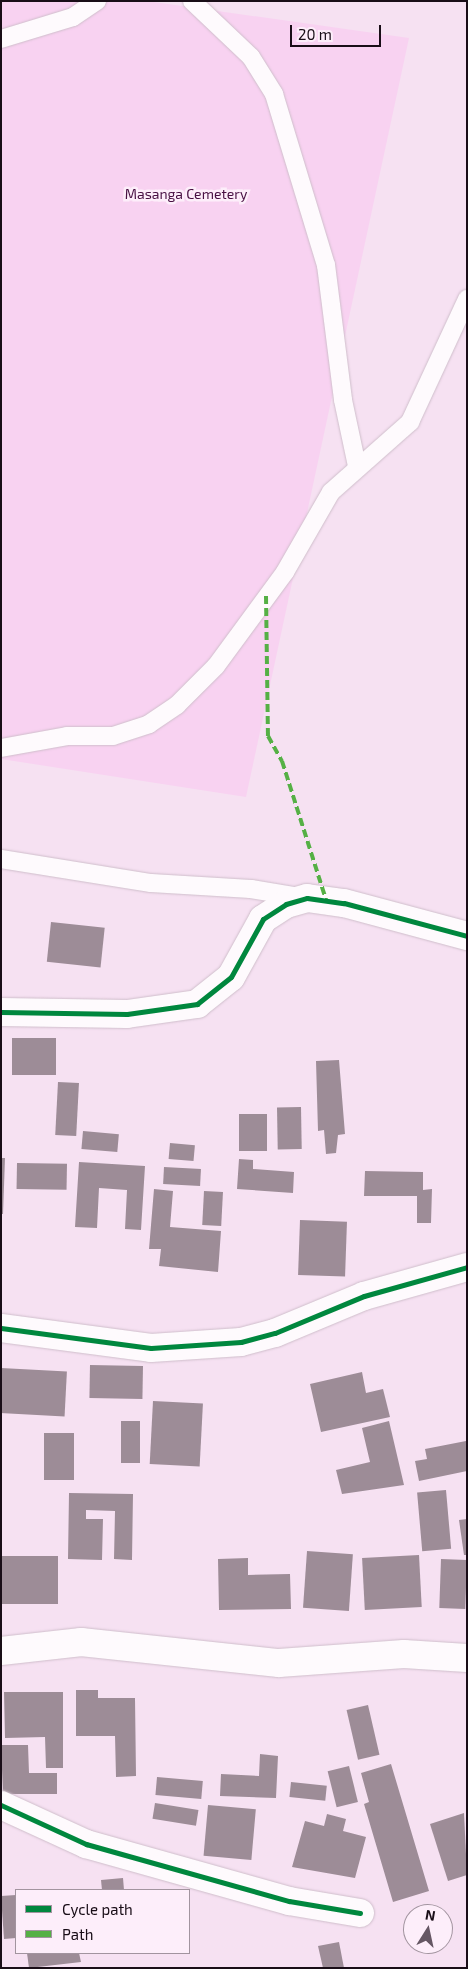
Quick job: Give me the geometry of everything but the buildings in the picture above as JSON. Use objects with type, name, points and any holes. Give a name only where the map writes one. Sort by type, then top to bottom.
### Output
[{"type":"street","points":[[1,1012],[127,1014],[197,1004],[231,977],[263,920],[286,904],[306,898],[352,905],[467,936]]},
{"type":"street","points":[[1,1328],[151,1348],[241,1342],[275,1333],[364,1296],[467,1267]]},
{"type":"street","points":[[1,1651],[81,1642],[280,1663],[404,1654],[467,1658]]},
{"type":"street","points":[[1,1805],[86,1844],[289,1901],[360,1913]]},
{"type":"lane","points":[[1,39],[74,17],[96,1]]},
{"type":"lane","points":[[192,1],[251,57],[274,94],[326,265],[343,400],[357,466]]},
{"type":"lane","points":[[1,748],[67,736],[114,736],[149,724],[177,705],[216,666],[285,572],[330,492],[357,466],[410,422],[467,299]]},
{"type":"lane","points":[[1,859],[151,883],[251,889],[306,898]]},
{"type":"green space","name":"Masanga Cemetery","points":[[1,1],[147,1],[409,38],[246,797],[1,759]]},
{"type":"marked path","points":[[266,596],[268,736],[282,761],[326,900]]},
{"type":"cycle path","points":[[1,1012],[127,1014],[197,1004],[231,977],[263,919],[286,904],[307,898],[344,903],[467,936]]},
{"type":"cycle path","points":[[1,1328],[151,1348],[241,1342],[275,1333],[364,1296],[467,1267]]},
{"type":"cycle path","points":[[1,1805],[86,1844],[289,1901],[360,1913]]}]
